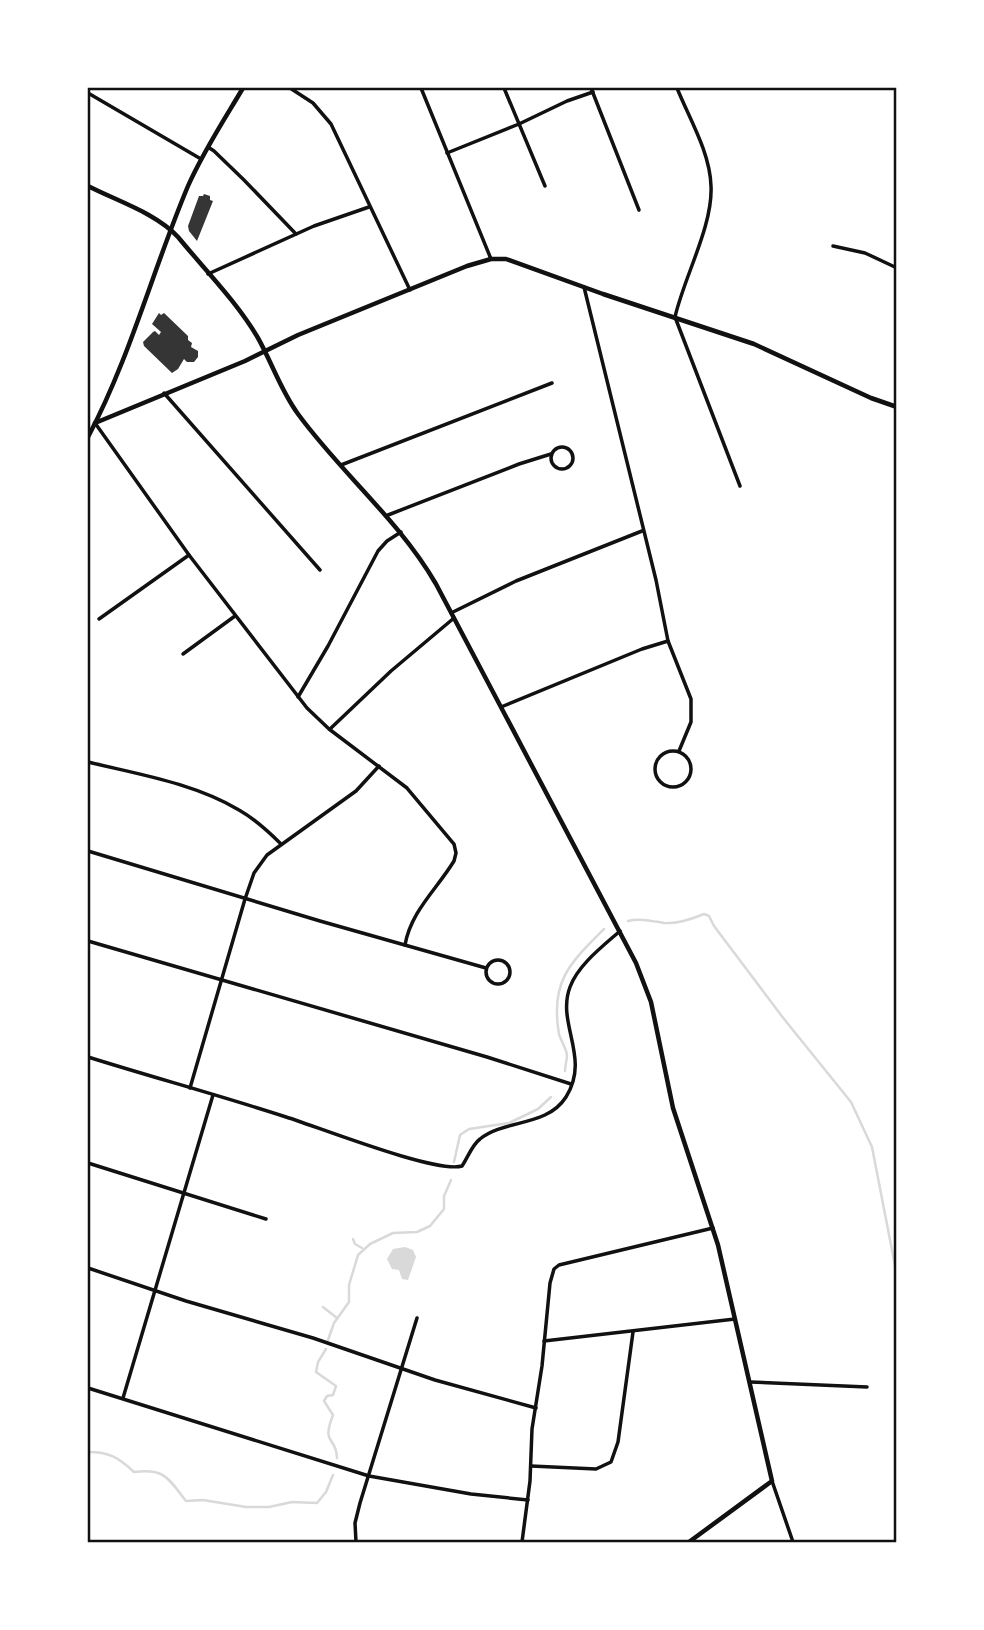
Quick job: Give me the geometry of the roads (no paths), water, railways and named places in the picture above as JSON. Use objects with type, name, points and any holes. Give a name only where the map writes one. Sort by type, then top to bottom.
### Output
[{"type":"street","points":[[88,436],[109,396],[201,159],[243,88]]},
{"type":"street","points":[[290,88],[313,103],[331,124],[410,290]]},
{"type":"street","points":[[421,88],[491,259]]},
{"type":"street","points":[[504,88],[545,186]]},
{"type":"street","points":[[677,88],[708,163],[711,187],[705,225],[675,317],[740,485]]},
{"type":"street","points":[[447,153],[592,90],[639,210]]},
{"type":"street","points":[[88,93],[201,159]]},
{"type":"street","points":[[208,147],[296,234]]},
{"type":"street","points":[[88,186],[172,230],[245,320],[297,413],[401,532],[427,569],[620,931],[651,1002],[673,1108],[713,1228],[772,1482],[793,1542]]},
{"type":"street","points":[[208,274],[296,234],[369,206]]},
{"type":"street","points":[[833,246],[865,253],[897,268]]},
{"type":"street","points":[[95,423],[245,361],[298,335],[467,266],[491,259],[515,261],[754,344],[870,398],[897,407]]},
{"type":"street","points":[[584,287],[656,580],[668,641],[689,692],[691,722],[679,751]]},
{"type":"street","points":[[341,465],[552,383]]},
{"type":"street","points":[[164,393],[320,570]]},
{"type":"street","points":[[95,423],[189,555],[298,697],[329,729],[407,788],[454,844],[456,853],[447,873],[415,915],[405,945]]},
{"type":"street","points":[[388,515],[551,454],[555,449],[565,447],[571,452],[572,462],[566,468],[557,468],[551,462],[551,454]]},
{"type":"street","points":[[329,729],[452,616],[516,581],[642,530]]},
{"type":"street","points":[[298,697],[378,551],[401,532]]},
{"type":"street","points":[[99,619],[189,555]]},
{"type":"street","points":[[184,654],[236,615]]},
{"type":"street","points":[[500,707],[668,641]]},
{"type":"street","points":[[679,751],[688,758],[691,772],[683,785],[670,787],[662,784],[657,777],[656,764],[663,753],[679,751]]},
{"type":"street","points":[[88,762],[199,792],[224,802],[259,823],[281,844]]},
{"type":"street","points":[[190,1088],[254,873],[267,855],[356,791],[380,766]]},
{"type":"street","points":[[88,851],[486,968]]},
{"type":"street","points":[[88,1057],[427,1163],[453,1168],[462,1166],[477,1141],[488,1133],[537,1119],[556,1108],[566,1098],[576,1062],[567,1009],[569,989],[591,958],[620,931]]},
{"type":"street","points":[[88,941],[572,1084]]},
{"type":"street","points":[[500,960],[507,964],[510,974],[505,983],[495,984],[486,977],[486,968],[491,961],[500,960]]},
{"type":"street","points":[[123,1398],[213,1095]]},
{"type":"street","points":[[88,1163],[266,1220]]},
{"type":"street","points":[[522,1542],[531,1466],[532,1429],[554,1269],[559,1265],[713,1228]]},
{"type":"street","points":[[88,1268],[313,1338],[402,1369],[536,1408]]},
{"type":"street","points":[[356,1542],[355,1523],[417,1318]]},
{"type":"street","points":[[544,1341],[735,1319]]},
{"type":"street","points":[[531,1466],[596,1469],[611,1462],[618,1442],[633,1332]]},
{"type":"street","points":[[748,1382],[867,1387]]},
{"type":"street","points":[[88,1388],[369,1476],[471,1494],[527,1500]]},
{"type":"street","points":[[689,1542],[772,1482]]},
{"type":"waterway","points":[[628,921],[669,923],[704,914],[709,916],[784,1019],[851,1102],[872,1147],[897,1276]]},
{"type":"waterway","points":[[565,1071],[567,1055],[559,1034],[557,1016],[560,987],[572,964],[604,929]]},
{"type":"waterway","points":[[454,1162],[460,1135],[469,1129],[509,1123],[538,1109],[551,1097]]},
{"type":"waterway","points":[[328,1340],[334,1323],[349,1302],[349,1285],[358,1255],[370,1244],[393,1233],[417,1232],[430,1226],[444,1209],[444,1196],[451,1180]]},
{"type":"waterway","points":[[353,1239],[355,1244],[362,1248]]},
{"type":"waterway","points":[[323,1307],[337,1318]]},
{"type":"waterway","points":[[326,1349],[318,1362],[316,1372],[336,1386],[333,1395],[327,1396],[324,1401],[333,1415],[328,1432],[337,1458]]},
{"type":"waterway","points":[[88,1452],[113,1456],[134,1472],[159,1473],[170,1481],[186,1501],[203,1500],[246,1507],[269,1507],[292,1502],[317,1503],[326,1492],[333,1475]]}]
